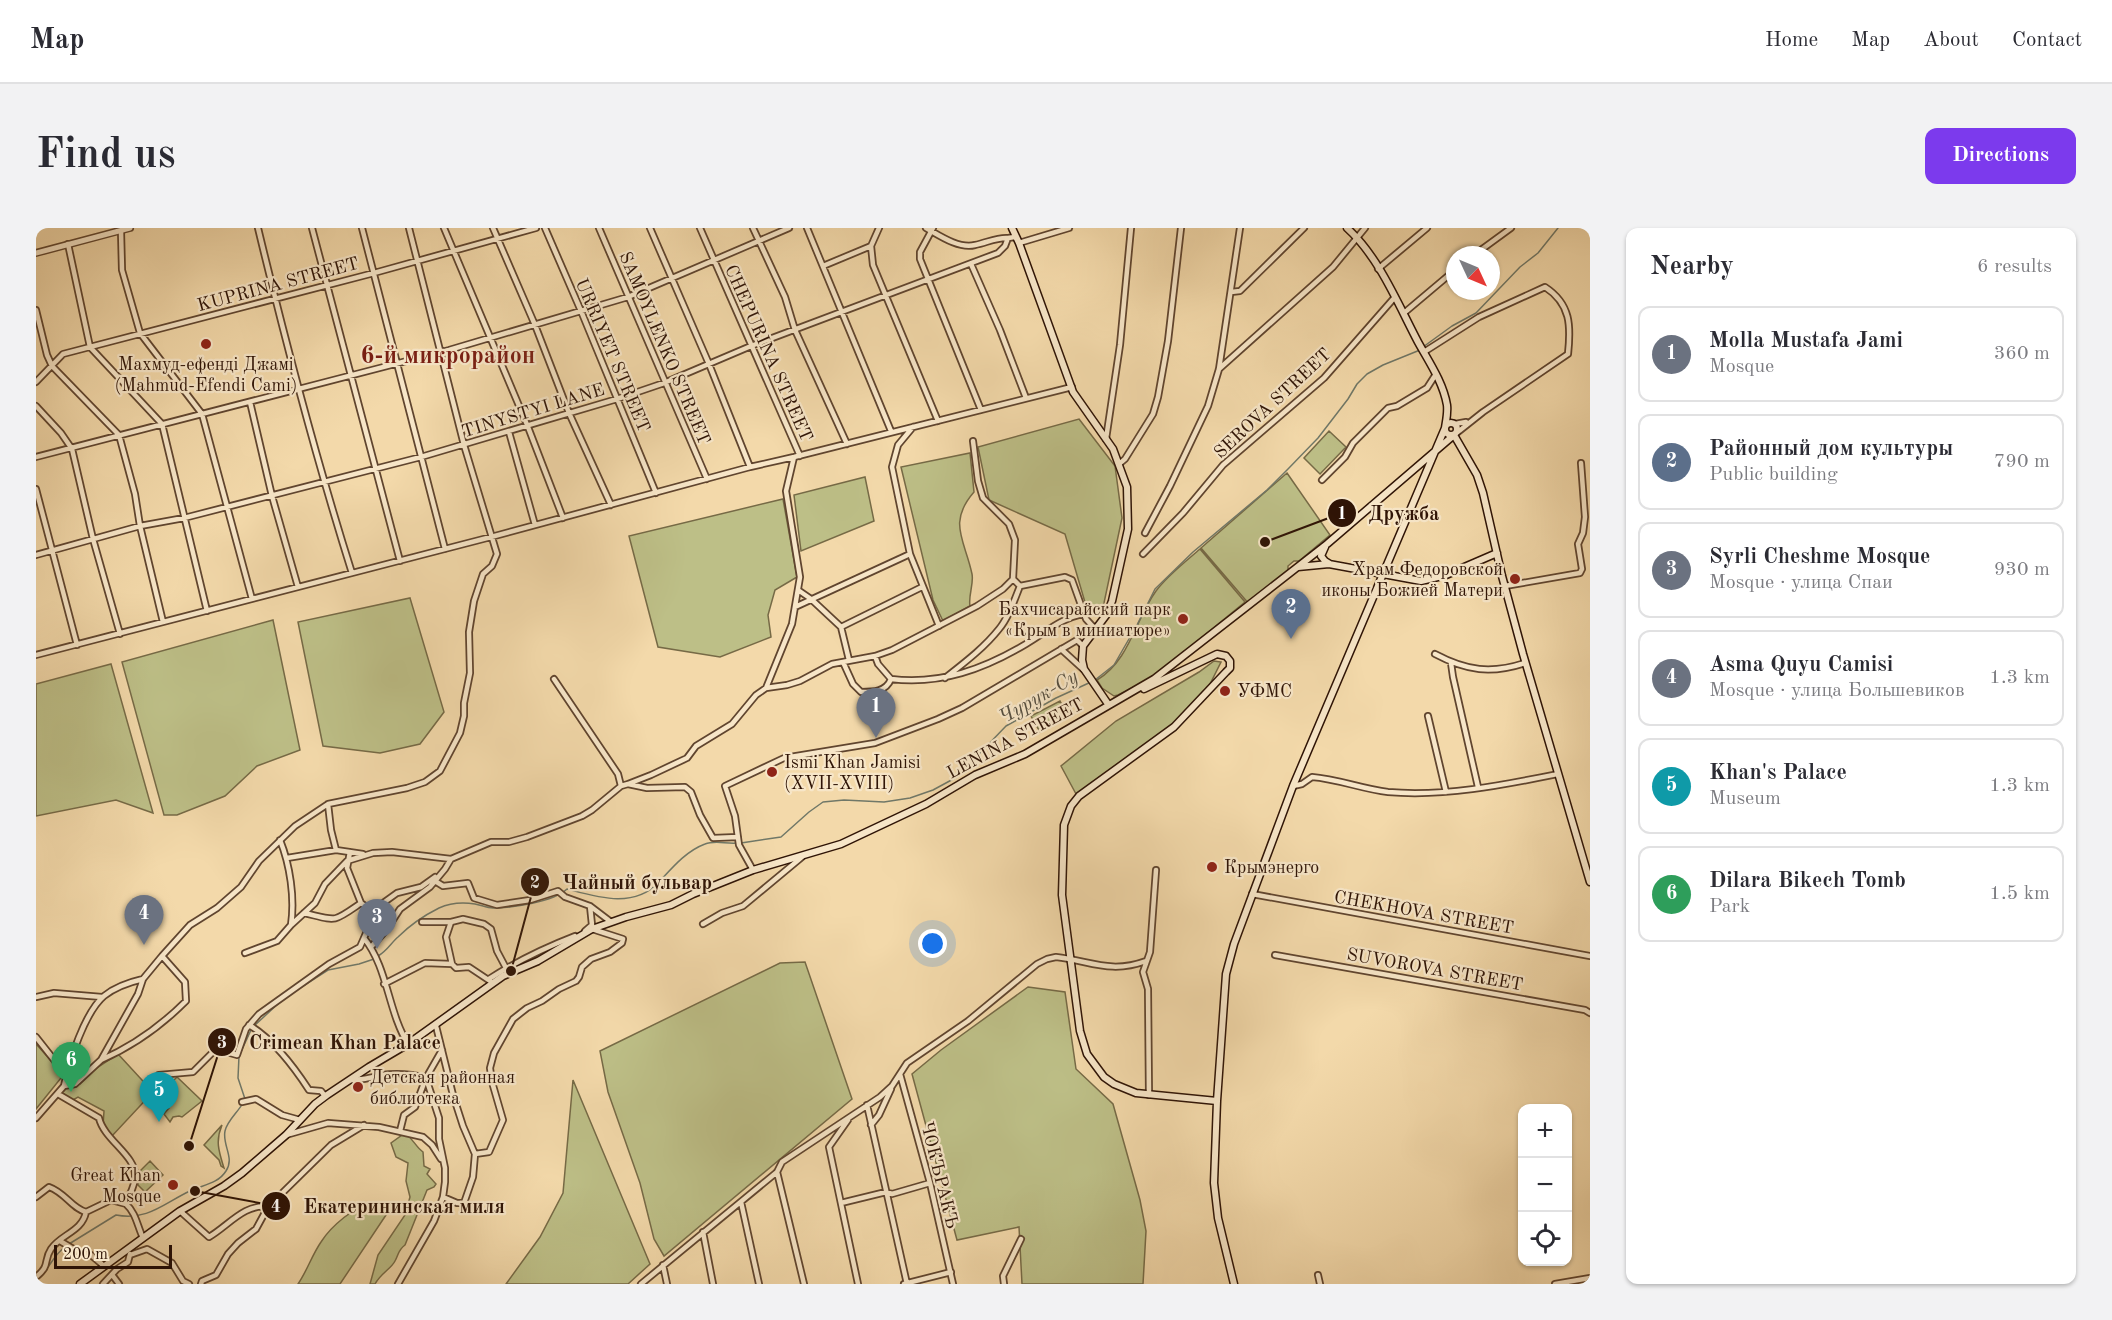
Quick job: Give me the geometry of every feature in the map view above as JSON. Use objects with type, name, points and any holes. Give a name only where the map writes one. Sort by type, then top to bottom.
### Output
[{"type":"main road","points":[[1011,228],[1075,398],[1106,439],[1119,464],[1127,487],[1128,529],[1112,601],[1096,630],[1083,646],[1084,669],[1108,704]]},
{"type":"main road","points":[[1347,228],[1357,237],[1404,313],[1436,375],[1457,430],[1454,435]]},
{"type":"main road","points":[[1447,404],[1445,428],[1447,434],[1454,435]]},
{"type":"main road","points":[[1234,1284],[1218,1218],[1214,1183],[1226,974],[1234,944],[1293,786],[1445,428],[1449,423],[1455,424]]},
{"type":"main road","points":[[1454,435],[1477,476],[1483,493],[1525,663],[1590,882]]},
{"type":"main road","name":"LENINA STREET","points":[[128,1252],[180,1211],[233,1179],[286,1135],[325,1096],[436,1026],[490,981],[538,961],[592,929],[671,905],[753,870],[841,844],[926,804],[975,775],[1024,754],[1154,679],[1327,544],[1454,435]]},
{"type":"main road","points":[[1327,544],[1321,556],[1333,565]]},
{"type":"main road","points":[[1298,567],[1333,565],[1408,580],[1431,579],[1497,553]]},
{"type":"main road","points":[[1124,697],[1140,692],[1217,654],[1226,656],[1230,661],[1230,668],[1184,718],[1085,791],[1071,806],[1064,825],[1062,895],[1080,1031],[1087,1054],[1104,1077],[1113,1084],[1136,1093],[1217,1101]]},
{"type":"main road","points":[[80,1284],[128,1252]]},
{"type":"street","points":[[36,253],[130,228]]},
{"type":"street","points":[[258,228],[297,390],[352,573]]},
{"type":"street","points":[[312,228],[400,561]]},
{"type":"street","points":[[362,228],[445,549]]},
{"type":"street","points":[[101,1060],[138,994],[143,979],[190,925],[217,908],[241,887],[259,861],[280,840],[328,804],[407,788],[425,782],[440,771],[460,734],[470,673],[469,632],[474,601],[483,574],[492,567],[497,554],[464,445],[409,228]]},
{"type":"street","points":[[444,228],[528,427],[563,518]]},
{"type":"street","points":[[493,228],[535,325],[569,413],[611,505]]},
{"type":"street","name":"KUPRINA STREET","points":[[36,382],[63,354],[536,228]]},
{"type":"street","name":"URRIYET STREET","points":[[545,228],[582,311],[656,493]]},
{"type":"street","name":"SAMOYLENKO STREET","points":[[599,228],[707,479]]},
{"type":"street","points":[[650,228],[709,364],[750,467]]},
{"type":"street","name":"CHEPURINA STREET","points":[[700,228],[800,456]]},
{"type":"street","points":[[753,228],[785,297],[795,330],[847,444]]},
{"type":"street","points":[[36,457],[397,364],[582,311],[628,297],[789,228]]},
{"type":"street","points":[[807,228],[891,431]]},
{"type":"street","points":[[879,228],[871,246],[873,265],[938,421]]},
{"type":"street","points":[[981,410],[920,255],[930,229],[957,244],[968,246],[1002,238],[1014,240],[1069,228]]},
{"type":"street","points":[[1106,439],[1120,345],[1131,228]]},
{"type":"street","points":[[1119,464],[1125,459],[1154,412],[1168,341],[1181,228]]},
{"type":"street","points":[[1145,533],[1208,406],[1219,369],[1240,228]]},
{"type":"street","points":[[1231,292],[1240,291],[1304,228]]},
{"type":"street","points":[[1219,369],[1334,267],[1365,228]]},
{"type":"street","points":[[1378,269],[1427,228]]},
{"type":"street","points":[[1486,246],[1511,228]]},
{"type":"street","points":[[121,231],[122,270],[140,333],[202,414],[252,599]]},
{"type":"street","name":"TINYSTYI LANE","points":[[36,555],[140,526],[184,518],[421,457],[617,399],[971,264],[998,253],[1014,240]]},
{"type":"street","points":[[68,244],[90,348],[162,424],[207,611]]},
{"type":"street","points":[[823,266],[871,246]]},
{"type":"street","points":[[971,264],[1026,398]]},
{"type":"street","points":[[1404,313],[1446,278]]},
{"type":"street","points":[[1424,352],[1479,317],[1545,287],[1558,297],[1569,316],[1568,354],[1472,420],[1454,435]]},
{"type":"street","name":"SEROVA STREET","points":[[1143,554],[1183,513],[1223,465],[1323,378],[1395,297]]},
{"type":"street","points":[[36,310],[52,366],[119,435],[135,494],[140,526],[163,622]]},
{"type":"street","points":[[1221,353],[1226,357],[1232,357]]},
{"type":"street","points":[[1322,480],[1345,457],[1353,443],[1388,408],[1427,388],[1436,375]]},
{"type":"street","points":[[36,656],[750,467],[1072,387]]},
{"type":"street","points":[[250,402],[272,496],[298,587]]},
{"type":"street","points":[[36,406],[61,433],[72,449],[93,539],[120,634]]},
{"type":"street","points":[[1455,424],[1472,420]]},
{"type":"street","points":[[913,427],[898,445],[892,467],[910,554],[939,626]]},
{"type":"street","points":[[509,432],[535,525]]},
{"type":"street","points":[[245,953],[277,941],[315,903],[325,884],[347,861],[366,855],[392,852],[451,859],[491,842],[509,842],[527,837],[582,816],[621,786],[687,758],[696,746],[732,724],[756,695],[766,688],[800,681],[832,664],[875,656],[892,650],[977,606],[1003,589],[1012,579],[1015,540],[1009,524],[983,498],[978,481],[973,441]]},
{"type":"street","points":[[766,688],[792,624],[800,577],[786,491],[794,457]]},
{"type":"street","points":[[1505,586],[1580,573],[1582,568],[1578,544],[1583,533],[1585,517],[1581,463]]},
{"type":"street","points":[[36,489],[77,645]]},
{"type":"street","points":[[795,607],[910,554]]},
{"type":"street","points":[[1020,586],[1065,578],[1072,580],[1083,614],[1096,630]]},
{"type":"street","points":[[1012,579],[1020,586]]},
{"type":"street","points":[[944,679],[970,658],[999,629],[1020,586]]},
{"type":"street","points":[[841,627],[922,587]]},
{"type":"street","points":[[798,590],[812,599],[841,627],[846,661],[853,684],[861,692],[882,690],[891,679]]},
{"type":"street","points":[[875,656],[878,664],[891,679],[910,682],[944,679],[983,667],[1069,617],[1083,614]]},
{"type":"street","points":[[753,870],[738,841],[735,816],[725,786],[784,758],[875,743],[938,719],[963,708],[1077,640],[1083,646]]},
{"type":"street","points":[[1060,649],[1084,669]]},
{"type":"street","points":[[1435,654],[1451,663],[1489,670],[1509,668],[1525,663]]},
{"type":"street","points":[[1451,663],[1478,787]]},
{"type":"street","points":[[554,679],[618,774],[621,786]]},
{"type":"street","points":[[1428,716],[1446,792]]},
{"type":"street","points":[[1293,786],[1302,784],[1312,777],[1342,782],[1364,789],[1408,793],[1446,792],[1557,774]]},
{"type":"street","points":[[628,784],[647,788],[685,787],[691,792],[700,815],[713,838],[738,841]]},
{"type":"street","points":[[328,804],[336,850]]},
{"type":"street","points":[[280,840],[287,858],[291,925]]},
{"type":"street","points":[[287,858],[336,850],[366,855]]},
{"type":"street","points":[[350,852],[347,868],[361,903],[372,911]]},
{"type":"street","points":[[703,924],[722,913],[743,906],[802,856]]},
{"type":"street","points":[[371,947],[400,909],[435,881],[451,859]]},
{"type":"street","points":[[159,1075],[193,1072],[216,1050],[237,1055],[259,1014],[329,964],[360,947],[372,911],[397,892],[421,886],[445,869]]},
{"type":"street","points":[[1149,1095],[1148,989],[1143,972],[1150,952],[1156,870]]},
{"type":"street","points":[[435,881],[443,886],[468,883],[474,898],[497,905],[530,900],[558,891],[565,897],[590,906],[611,922]]},
{"type":"street","name":"CHEKHOVA STREET","points":[[1252,894],[1590,956]]},
{"type":"street","points":[[304,913],[331,920],[337,919],[361,903]]},
{"type":"street","points":[[451,922],[446,937],[452,964],[456,968],[469,967],[490,981],[506,968],[545,947],[579,935],[592,925],[590,906]]},
{"type":"street","points":[[422,922],[451,922],[463,919],[484,924],[491,929],[497,951],[506,968]]},
{"type":"street","points":[[475,1155],[489,1152],[503,1120],[490,1068],[494,1053],[513,1019],[527,1008],[576,981],[582,967],[591,959],[610,952],[622,943],[623,939],[618,936],[592,929]]},
{"type":"street","points":[[364,938],[371,947],[400,1032],[408,1044]]},
{"type":"street","name":"SUVOROVA STREET","points":[[1275,955],[1586,1010],[1590,1013]]},
{"type":"street","points":[[64,1086],[75,1084],[101,1060],[161,1024],[186,1001],[185,982],[162,956]]},
{"type":"street","points":[[871,1125],[879,1114],[892,1086],[913,1058],[968,1021],[1037,964],[1047,959],[1070,959],[1114,968],[1133,966],[1146,961]]},
{"type":"street","points":[[384,984],[425,963],[452,964]]},
{"type":"street","points":[[1133,966],[1143,972]]},
{"type":"street","points":[[36,1118],[64,1086],[78,1036],[102,997],[133,981],[143,979]]},
{"type":"street","points":[[36,997],[54,993],[102,997]]},
{"type":"street","points":[[436,1026],[463,1126],[475,1155],[472,1177],[464,1203],[457,1203],[443,1197]]},
{"type":"street","points":[[251,1027],[257,1029],[285,1058],[309,1090],[321,1091],[325,1096]]},
{"type":"street","points":[[36,1037],[66,1075]]},
{"type":"street","points":[[400,1131],[404,1115],[415,1107],[426,1078],[442,1050]]},
{"type":"street","points":[[349,1080],[399,1074],[426,1078]]},
{"type":"street","name":"ЧОКЪРАКЪ","points":[[900,1074],[930,1184],[953,1284]]},
{"type":"street","points":[[398,1284],[434,1221],[443,1197],[445,1168],[439,1139],[439,1118],[426,1078]]},
{"type":"street","points":[[640,1284],[777,1172],[782,1162],[892,1086]]},
{"type":"street","points":[[58,1094],[99,1118],[101,1129],[135,1167],[135,1179],[126,1204]]},
{"type":"street","points":[[244,1102],[256,1099],[282,1115],[300,1120]]},
{"type":"street","points":[[867,1105],[906,1284],[951,1272]]},
{"type":"street","points":[[828,1147],[850,1117]]},
{"type":"street","points":[[286,1135],[328,1123],[364,1125],[400,1131],[423,1137],[439,1154],[445,1168]]},
{"type":"street","points":[[103,1284],[117,1269],[128,1262],[128,1252],[147,1249],[172,1263],[183,1281],[191,1284],[216,1275],[228,1254],[256,1228],[268,1207],[331,1145],[364,1125]]},
{"type":"street","points":[[826,1132],[858,1284]]},
{"type":"street","points":[[777,1172],[804,1284]]},
{"type":"street","points":[[841,1203],[886,1192],[892,1194],[930,1184]]},
{"type":"street","points":[[36,1197],[49,1187],[60,1191],[79,1210],[86,1212],[111,1200],[126,1204],[134,1211],[143,1238]]},
{"type":"street","points":[[741,1202],[759,1284]]},
{"type":"street","points":[[180,1211],[209,1237],[243,1212],[254,1207],[268,1207]]},
{"type":"street","points":[[37,1276],[46,1268],[51,1249],[78,1227],[86,1212]]},
{"type":"street","points":[[703,1232],[712,1284]]},
{"type":"street","points":[[1004,1284],[1003,1276],[1021,1239]]},
{"type":"street","points":[[62,1242],[80,1253],[91,1255],[104,1266]]},
{"type":"street","points":[[663,1265],[667,1284]]},
{"type":"street","points":[[1318,1275],[1320,1284]]},
{"type":"street","points":[[112,1276],[119,1284]]},
{"type":"street","points":[[1555,1284],[1590,1278]]},
{"type":"green space","points":[[1079,419],[1115,466],[1122,518],[1104,603],[1097,614],[1092,616],[1089,616],[1065,534],[989,500],[978,447]]},
{"type":"green space","points":[[1329,431],[1346,447],[1320,474],[1304,458]]},
{"type":"green space","points":[[970,453],[974,492],[961,513],[960,532],[972,574],[970,606],[943,621],[933,600],[901,467]]},
{"type":"green space","points":[[1287,473],[1330,535],[1299,561],[1294,561],[1288,566],[1288,571],[1249,604],[1201,548]]},
{"type":"green space","points":[[865,477],[874,521],[801,551],[794,495]]},
{"type":"green space","points":[[783,499],[797,577],[775,590],[768,615],[771,637],[720,657],[658,647],[629,536]]},
{"type":"green space","name":"Бахчисарайский парк «Крым в миниатюре»","points":[[1200,549],[1245,602],[1162,670],[1146,681],[1114,696],[1102,688],[1097,680],[1108,672],[1125,651],[1156,591]]},
{"type":"green space","points":[[410,598],[444,712],[420,744],[380,753],[323,746],[298,622]]},
{"type":"green space","points":[[273,620],[300,750],[257,766],[225,796],[177,815],[164,815],[122,662]]},
{"type":"green space","points":[[1214,661],[1221,662],[1208,688],[1181,718],[1076,794],[1061,766],[1116,721]]},
{"type":"green space","points":[[111,664],[153,813],[116,800],[36,816],[36,684]]},
{"type":"green space","points":[[1060,701],[1068,716],[1040,732],[1031,716]]},
{"type":"green space","points":[[805,962],[852,1099],[664,1256],[654,1239],[640,1183],[608,1092],[600,1051],[780,963]]},
{"type":"green space","points":[[1028,987],[1065,992],[1076,1069],[1113,1104],[1140,1200],[1146,1231],[1143,1284],[1022,1284],[1019,1227],[957,1240],[912,1074]]},
{"type":"green space","points":[[36,1044],[53,1063],[61,1078],[36,1109]]},
{"type":"green space","points":[[118,1054],[153,1092],[112,1136],[103,1126],[104,1111],[78,1097],[73,1100],[62,1092],[67,1087],[80,1084],[98,1067]]},
{"type":"green space","points":[[177,1077],[202,1101],[182,1117],[173,1117],[170,1122],[164,1114],[169,1108],[158,1096]]},
{"type":"green space","points":[[573,1080],[650,1264],[628,1284],[506,1284],[540,1237],[563,1193]]},
{"type":"green space","points":[[222,1125],[218,1141],[224,1168],[204,1145]]},
{"type":"green space","points":[[405,1133],[423,1152],[424,1166],[430,1169],[427,1174],[436,1184],[427,1190],[405,1245],[393,1264],[375,1284],[370,1284],[378,1255],[405,1215],[410,1197],[406,1181],[408,1163],[396,1157],[391,1143]]},
{"type":"green space","points":[[150,1161],[163,1175],[145,1192],[138,1185],[140,1171]]},
{"type":"green space","points":[[373,1202],[386,1215],[340,1284],[298,1284],[325,1236],[351,1212]]},
{"type":"waterway","name":"Чурук-Су","points":[[1423,347],[1452,326],[1476,313],[1520,267],[1538,253],[1558,228]]},
{"type":"waterway","name":"Чурук-Су","points":[[1095,680],[1114,665],[1155,589],[1193,552],[1267,490],[1288,469],[1318,438],[1357,384],[1367,374],[1420,350]]},
{"type":"waterway","name":"Чурук-Су","points":[[741,843],[781,837],[823,802],[844,800],[884,802],[910,798],[933,790],[957,777],[1006,726],[1056,698],[1091,682]]},
{"type":"waterway","name":"Чурук-Су","points":[[378,956],[412,925],[443,906],[461,903],[488,908],[511,907],[543,901],[567,889],[615,899],[638,896],[659,882],[680,860],[698,847],[713,842],[737,843]]},
{"type":"waterway","name":"Чурук-Су","points":[[300,988],[328,970],[374,959]]},
{"type":"waterway","name":"Чурук-Су","points":[[254,1026],[281,1001]]},
{"type":"waterway","name":"Чурук-Су","points":[[245,1099],[238,1078],[239,1056],[251,1030]]},
{"type":"waterway","name":"Чурук-Су","points":[[69,1244],[116,1215],[147,1213],[219,1179],[226,1171],[229,1161],[225,1141],[226,1127],[243,1103]]},
{"type":"waterway","name":"Чурук-Су","points":[[36,1280],[65,1247]]},
{"type":"place","name":"Махмуд-ефенді Джамі (Mahmud-Efendi Cami)","points":[[206,344]]},
{"type":"place","name":"Дружба","points":[[1265,542]]},
{"type":"place","name":"Xрам Федоровской иконы Божией Матери","points":[[1515,579]]},
{"type":"place","name":"Бахчисарайский парк «Крым в миниатюре»","points":[[1183,619]]},
{"type":"place","name":"Районный дом культуры","points":[[1291,639]]},
{"type":"place","name":"УФМС","points":[[1225,691]]},
{"type":"place","name":"Molla Mustafa Jami","points":[[876,738]]},
{"type":"place","name":"Ismi Khan Jamisi (XVII-XVIII)","points":[[772,772]]},
{"type":"place","name":"Крымэнерго","points":[[1212,867]]},
{"type":"place","name":"Asma Quyu Camisi","points":[[144,945]]},
{"type":"place","name":"Syrli Cheshme Mosque","points":[[377,949]]},
{"type":"place","name":"Чайный бульвар","points":[[511,971]]},
{"type":"place","name":"Детская районная библиотека","points":[[358,1087]]},
{"type":"place","name":"Dilara Bikech Tomb","points":[[71,1092]]},
{"type":"place","name":"Khan's Palace","points":[[159,1122]]},
{"type":"place","name":"Crimean Khan Palace","points":[[189,1146]]},
{"type":"place","name":"Great Khan Mosque","points":[[173,1185]]},
{"type":"place","name":"Екатерининская миля","points":[[195,1191]]},
{"type":"district","name":"6-й микрорайон","points":[[448,355]]}]
